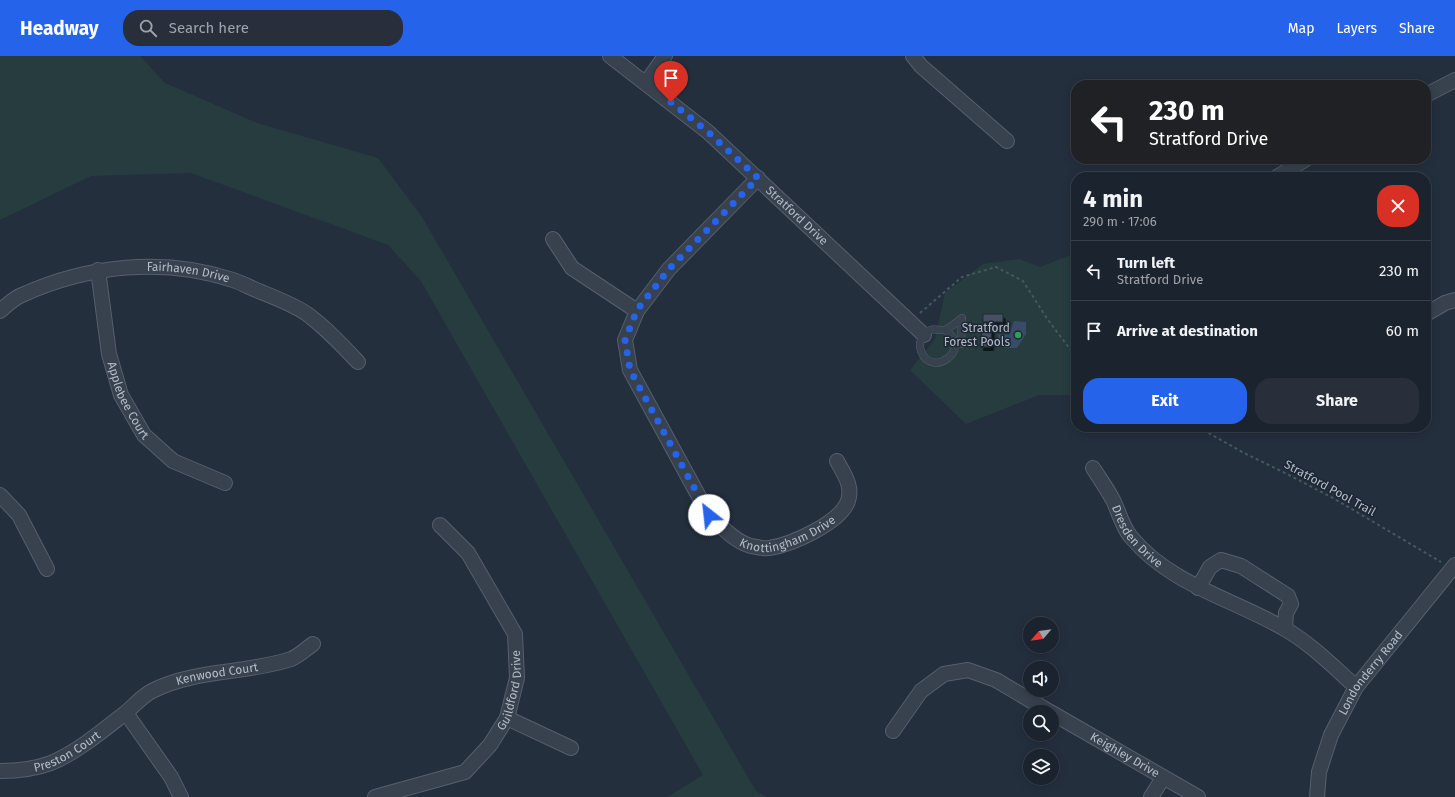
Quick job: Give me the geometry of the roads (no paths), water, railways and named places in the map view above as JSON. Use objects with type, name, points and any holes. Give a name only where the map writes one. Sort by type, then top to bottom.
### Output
[{"type":"street","name":"Stratford Drive","points":[[610,56],[708,132],[924,335]]},
{"type":"street","points":[[646,83],[665,56]]},
{"type":"street","points":[[913,56],[921,66],[1007,141]]},
{"type":"street","points":[[1431,92],[1455,80]]},
{"type":"street","points":[[1285,172],[1298,164]]},
{"type":"street","name":"Knottingham Drive","points":[[758,178],[669,269],[637,310],[625,340],[630,370],[709,515],[729,534],[749,546],[767,549],[786,545],[836,517],[848,501],[850,484],[837,461]]},
{"type":"street","points":[[553,239],[572,268],[637,310]]},
{"type":"street","name":"Fairhaven Drive","points":[[0,310],[21,295],[67,278],[98,270],[136,266],[186,269],[232,280],[272,297],[306,314],[338,340],[358,362]]},
{"type":"street","name":"Applebee Court","points":[[98,270],[109,354],[121,396],[144,435],[173,461],[224,483]]},
{"type":"street","points":[[1431,311],[1445,302],[1455,300]]},
{"type":"street","name":"Dresden Drive","points":[[1093,468],[1113,500],[1130,536],[1156,562],[1198,588],[1244,607],[1285,628],[1325,659],[1356,687]]},
{"type":"street","points":[[0,495],[19,516],[47,569]]},
{"type":"street","name":"Guildford Drive","points":[[375,797],[465,772],[490,745],[508,718],[517,678],[514,634],[468,552],[440,526]]},
{"type":"street","points":[[1198,588],[1210,567],[1221,560],[1241,566],[1288,596],[1291,604],[1286,613],[1285,628]]},
{"type":"street","name":"Londonderry Road","points":[[1317,797],[1319,772],[1331,735],[1356,687],[1453,567]]},
{"type":"street","name":"Kenwood Court","points":[[126,713],[151,691],[175,682],[218,672],[266,665],[292,658],[313,644]]},
{"type":"street","name":"Keighley Drive","points":[[893,731],[921,691],[944,674],[968,670],[996,680],[1039,705]]},
{"type":"street","points":[[126,713],[171,777],[181,797]]},
{"type":"street","name":"Preston Court","points":[[0,771],[22,770],[51,763],[80,746],[126,713]]},
{"type":"street","name":"Keighley Drive","points":[[1059,717],[1198,797]]},
{"type":"street","points":[[508,718],[571,748]]},
{"type":"street","points":[[1151,797],[1163,778]]},
{"type":"lane","points":[[945,330],[962,318],[961,344],[955,344]]},
{"type":"lane","points":[[933,328],[945,330],[953,338],[955,344],[952,355],[944,362],[932,362],[927,360],[921,351],[920,345],[924,335],[933,328]]},
{"type":"water","name":"Stratford Forest Pools","points":[[1014,321],[1026,322],[1026,334],[1017,348],[1004,348],[999,342],[998,334],[1009,335]]},
{"type":"place","name":"Stratford Forest Pools","points":[[1018,335]]}]
